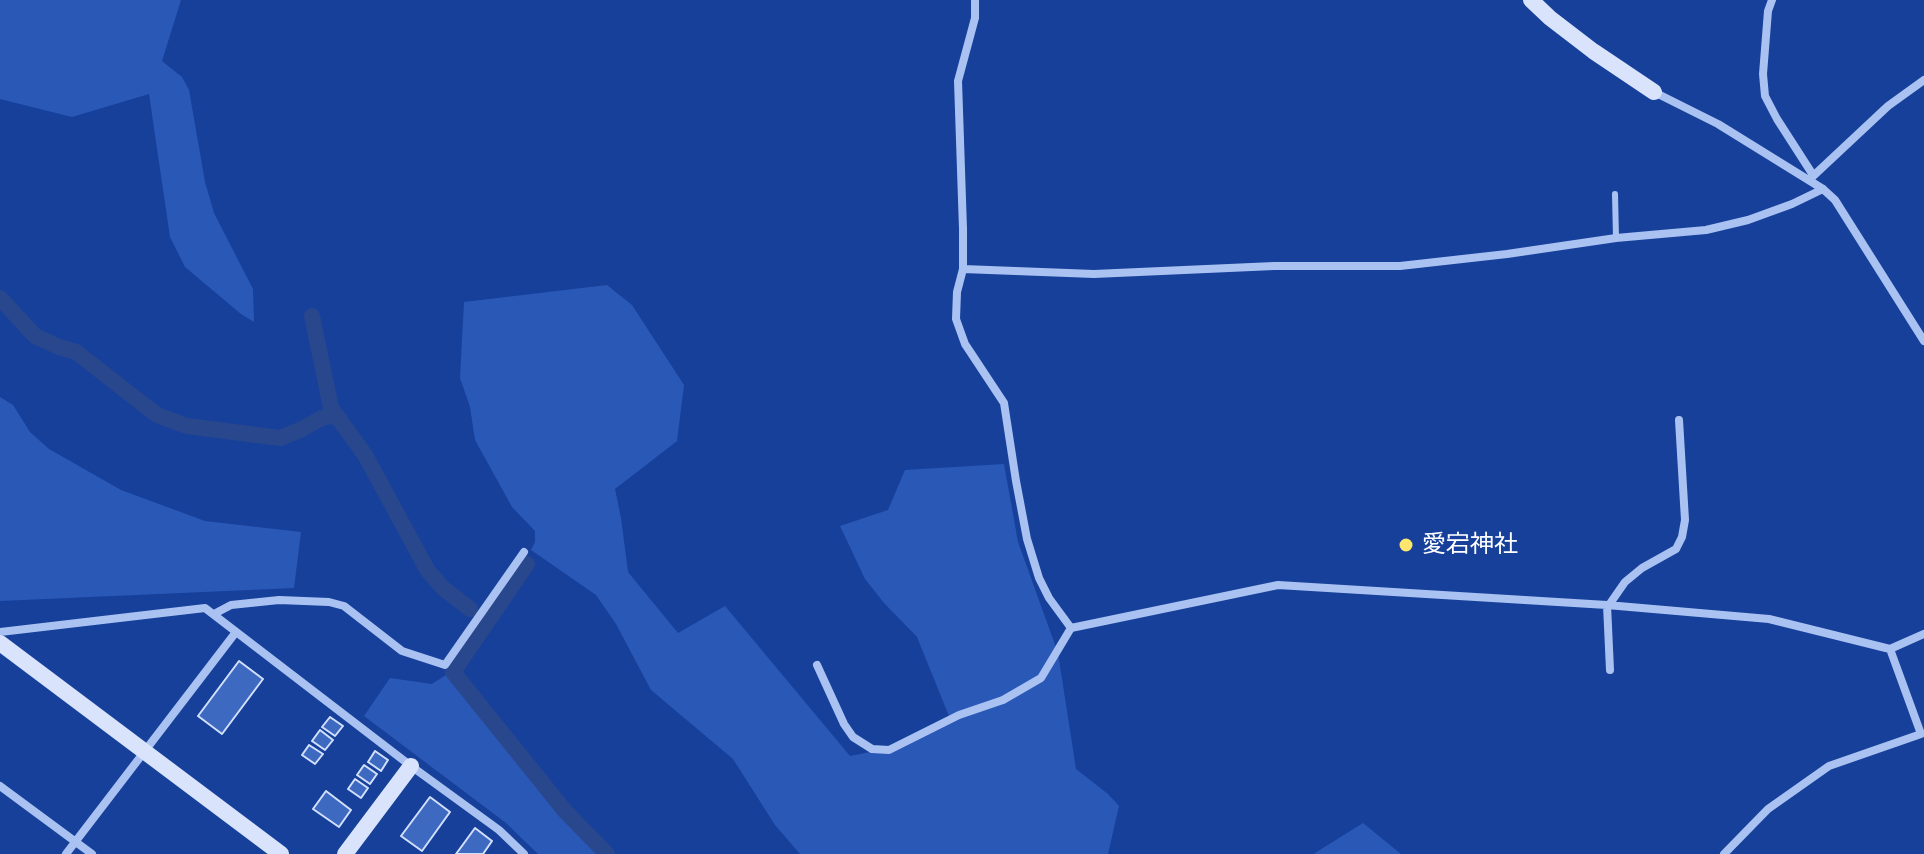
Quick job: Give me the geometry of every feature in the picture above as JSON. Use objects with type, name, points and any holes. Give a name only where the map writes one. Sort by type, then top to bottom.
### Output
[{"type":"street","points":[[975,0],[975,18],[958,81],[963,269],[956,319],[965,344],[1004,403],[1027,539],[1049,598],[1071,628]]},
{"type":"street","points":[[1531,0],[1561,26],[1654,92],[1718,124],[1811,178],[1835,200],[1924,341]]},
{"type":"street","points":[[1772,0],[1768,11],[1763,74],[1765,96],[1811,178]]},
{"type":"street","points":[[1811,178],[1888,106],[1924,80]]},
{"type":"street","points":[[963,269],[1094,274],[1274,266],[1388,266],[1706,230],[1748,220],[1823,189]]},
{"type":"street","points":[[1610,670],[1608,605],[1625,582],[1642,568],[1676,549],[1682,537],[1685,520],[1679,420]]},
{"type":"street","points":[[214,614],[231,605],[279,600],[329,602],[344,606],[402,651],[445,665],[524,552]]},
{"type":"street","points":[[817,665],[853,737],[872,749],[889,750],[959,715],[1003,700],[1041,678],[1071,628],[1278,585],[1608,605],[1769,619],[1890,649],[1924,634]]},
{"type":"street","points":[[0,632],[205,608],[499,830],[524,854]]},
{"type":"street","points":[[66,854],[236,632]]},
{"type":"street","points":[[0,643],[281,854]]},
{"type":"street","points":[[1724,854],[1768,809],[1829,766],[1921,734],[1890,649]]},
{"type":"street","points":[[345,854],[411,766]]},
{"type":"street","points":[[0,786],[92,854]]},
{"type":"lane","points":[[1615,194],[1616,238]]},
{"type":"shaded area","points":[[0,0],[181,0],[162,61],[182,77],[189,90],[205,182],[214,213],[253,289],[254,322],[185,267],[170,237],[149,94],[72,117],[0,99]]},
{"type":"shaded area","points":[[607,285],[632,305],[684,385],[677,441],[615,489],[628,572],[678,633],[725,606],[850,756],[875,751],[951,721],[917,637],[865,579],[840,526],[888,510],[905,470],[1004,464],[1018,542],[1058,653],[1076,769],[1119,806],[1108,854],[800,854],[775,825],[733,759],[651,690],[616,624],[596,595],[531,550],[535,531],[512,507],[475,440],[470,407],[460,378],[464,302]]},
{"type":"shaded area","points":[[0,397],[13,405],[30,432],[49,449],[121,490],[205,521],[301,532],[294,588],[0,601]]},
{"type":"shaded area","points":[[449,673],[562,814],[602,854],[538,854],[506,823],[364,716],[390,678],[432,684]]},
{"type":"shaded area","points":[[1363,823],[1401,854],[1314,854],[1315,853]]},
{"type":"building","points":[[239,661],[263,679],[222,734],[198,716]]},
{"type":"building","points":[[330,717],[343,726],[335,736],[322,727]]},
{"type":"building","points":[[320,730],[333,740],[325,750],[312,741]]},
{"type":"building","points":[[309,745],[323,754],[315,764],[302,755]]},
{"type":"building","points":[[375,751],[388,760],[381,771],[368,762]]},
{"type":"building","points":[[364,765],[377,774],[370,784],[357,775]]},
{"type":"building","points":[[355,779],[368,788],[361,798],[348,789]]},
{"type":"building","points":[[326,791],[351,810],[339,827],[313,809]]},
{"type":"building","points":[[430,797],[450,812],[422,851],[401,836]]},
{"type":"building","points":[[475,828],[492,841],[483,854],[456,854]]},
{"type":"waterway","points":[[0,298],[35,336],[76,352],[157,415],[187,426],[280,438],[322,418],[339,418]]},
{"type":"waterway","points":[[312,316],[331,408],[365,455],[428,571],[443,588],[470,609]]},
{"type":"waterway","points":[[527,564],[453,672],[565,811],[607,854]]},
{"type":"place","name":"愛宕神社","points":[[1406,545]]}]
